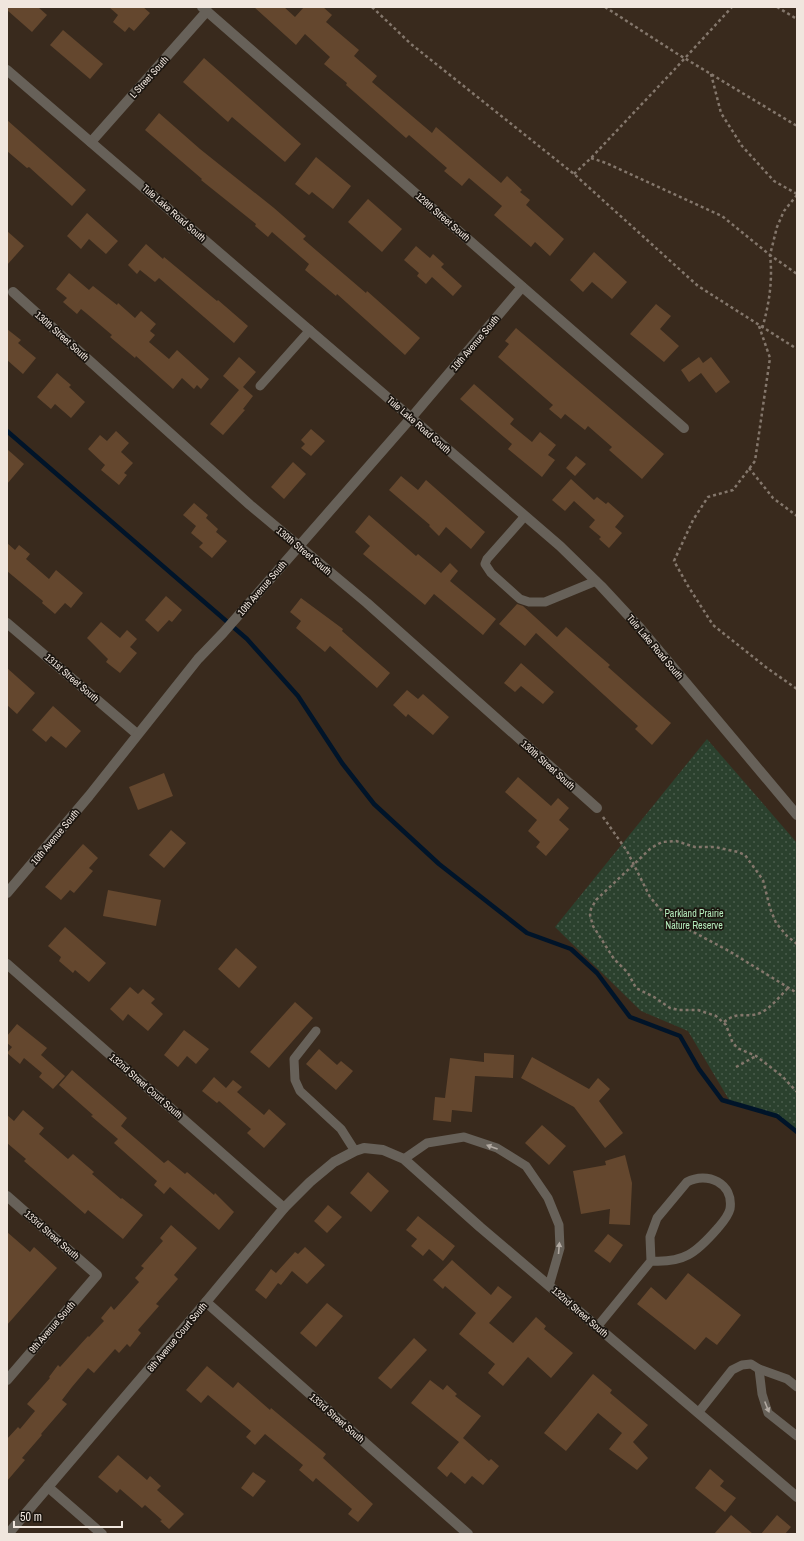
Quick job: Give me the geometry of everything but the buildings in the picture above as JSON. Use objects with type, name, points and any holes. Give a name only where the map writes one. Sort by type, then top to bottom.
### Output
[{"type":"street","name":"L Street South","points":[[91,142],[205,9]]},
{"type":"street","name":"129th Street South","points":[[205,9],[684,428]]},
{"type":"street","name":"Tule Lake Road South","points":[[7,70],[560,546],[596,581],[640,628],[797,815]]},
{"type":"street","name":"10th Avenue South","points":[[7,893],[89,796],[198,659],[223,633],[411,418],[522,286]]},
{"type":"street","name":"130th Street South","points":[[13,292],[298,547],[366,603],[597,808]]},
{"type":"street","name":"131st Street South","points":[[7,623],[137,734]]},
{"type":"street","name":"132nd Street Court South","points":[[7,964],[284,1208]]},
{"type":"street","name":"132nd Street South","points":[[355,1151],[364,1148],[378,1149],[404,1159],[549,1286],[797,1497]]},
{"type":"street","name":"8th Avenue Court South","points":[[8,1534],[206,1302],[284,1208],[310,1182],[334,1162],[355,1151]]},
{"type":"street","name":"133rd Street South","points":[[7,1196],[97,1275]]},
{"type":"street","name":"9th Avenue South","points":[[7,1380],[97,1275]]},
{"type":"street","name":"133rd Street South","points":[[206,1302],[468,1534]]},
{"type":"street","points":[[48,1487],[102,1534]]},
{"type":"lane","points":[[260,386],[310,330]]},
{"type":"lane","points":[[525,516],[487,559],[485,564],[491,573],[520,599],[529,602],[545,602],[596,581]]},
{"type":"lane","points":[[316,1031],[294,1059],[295,1080],[300,1091],[341,1129],[355,1151]]},
{"type":"lane","points":[[404,1159],[427,1144],[464,1137],[497,1148],[526,1166],[548,1198],[559,1225],[560,1248],[549,1286]]},
{"type":"lane","points":[[597,1327],[651,1261],[650,1237],[657,1218],[687,1182],[693,1179],[708,1178],[721,1184],[729,1196],[730,1210],[727,1217],[702,1247],[684,1257],[662,1262],[651,1261]]},
{"type":"lane","points":[[698,1413],[732,1370],[742,1364],[751,1364],[759,1369],[787,1378],[797,1387]]},
{"type":"lane","points":[[759,1369],[762,1394],[768,1413],[797,1436]]},
{"type":"path","points":[[372,7],[411,44],[574,174],[698,286],[758,326],[797,349]]},
{"type":"path","points":[[605,7],[797,126]]},
{"type":"path","points":[[574,174],[591,158],[732,7]]},
{"type":"path","points":[[777,7],[797,19]]},
{"type":"path","points":[[711,74],[721,113],[742,146],[774,181],[797,194],[784,211],[777,227],[770,255],[769,305],[761,334]]},
{"type":"path","points":[[591,158],[606,163],[722,216],[770,255],[797,274]]},
{"type":"path","points":[[758,326],[770,358],[755,461],[733,490],[708,498],[693,520],[674,561],[713,625],[767,668],[797,689]]},
{"type":"path","points":[[749,468],[773,498],[797,516]]},
{"type":"path","points":[[597,808],[617,836],[650,897],[658,908],[673,921],[729,951],[797,993]]},
{"type":"path","points":[[797,944],[787,936],[776,923],[762,880],[744,855],[738,852],[715,847],[695,847],[676,841],[668,840],[651,848],[593,904],[590,915],[593,926],[614,959],[628,973],[636,988],[654,997],[670,1008],[679,1010],[698,1010],[716,1016],[724,1022],[734,1045],[741,1051],[756,1056],[782,1076],[797,1092]]},
{"type":"path","points":[[724,1022],[733,1016],[741,1014],[753,1015],[762,1013],[788,988]]},
{"type":"path","points":[[736,1067],[756,1056]]},
{"type":"green space","name":"Parkland Prairie Nature Reserve","points":[[707,739],[797,843],[797,1132],[777,1116],[731,1103],[688,1031],[641,1011],[555,927]]},
{"type":"waterway","points":[[7,431],[247,639],[298,696],[342,763],[374,804],[439,864],[527,933],[571,949],[597,973],[630,1017],[680,1036],[699,1069],[722,1100],[777,1116],[797,1132]]}]
